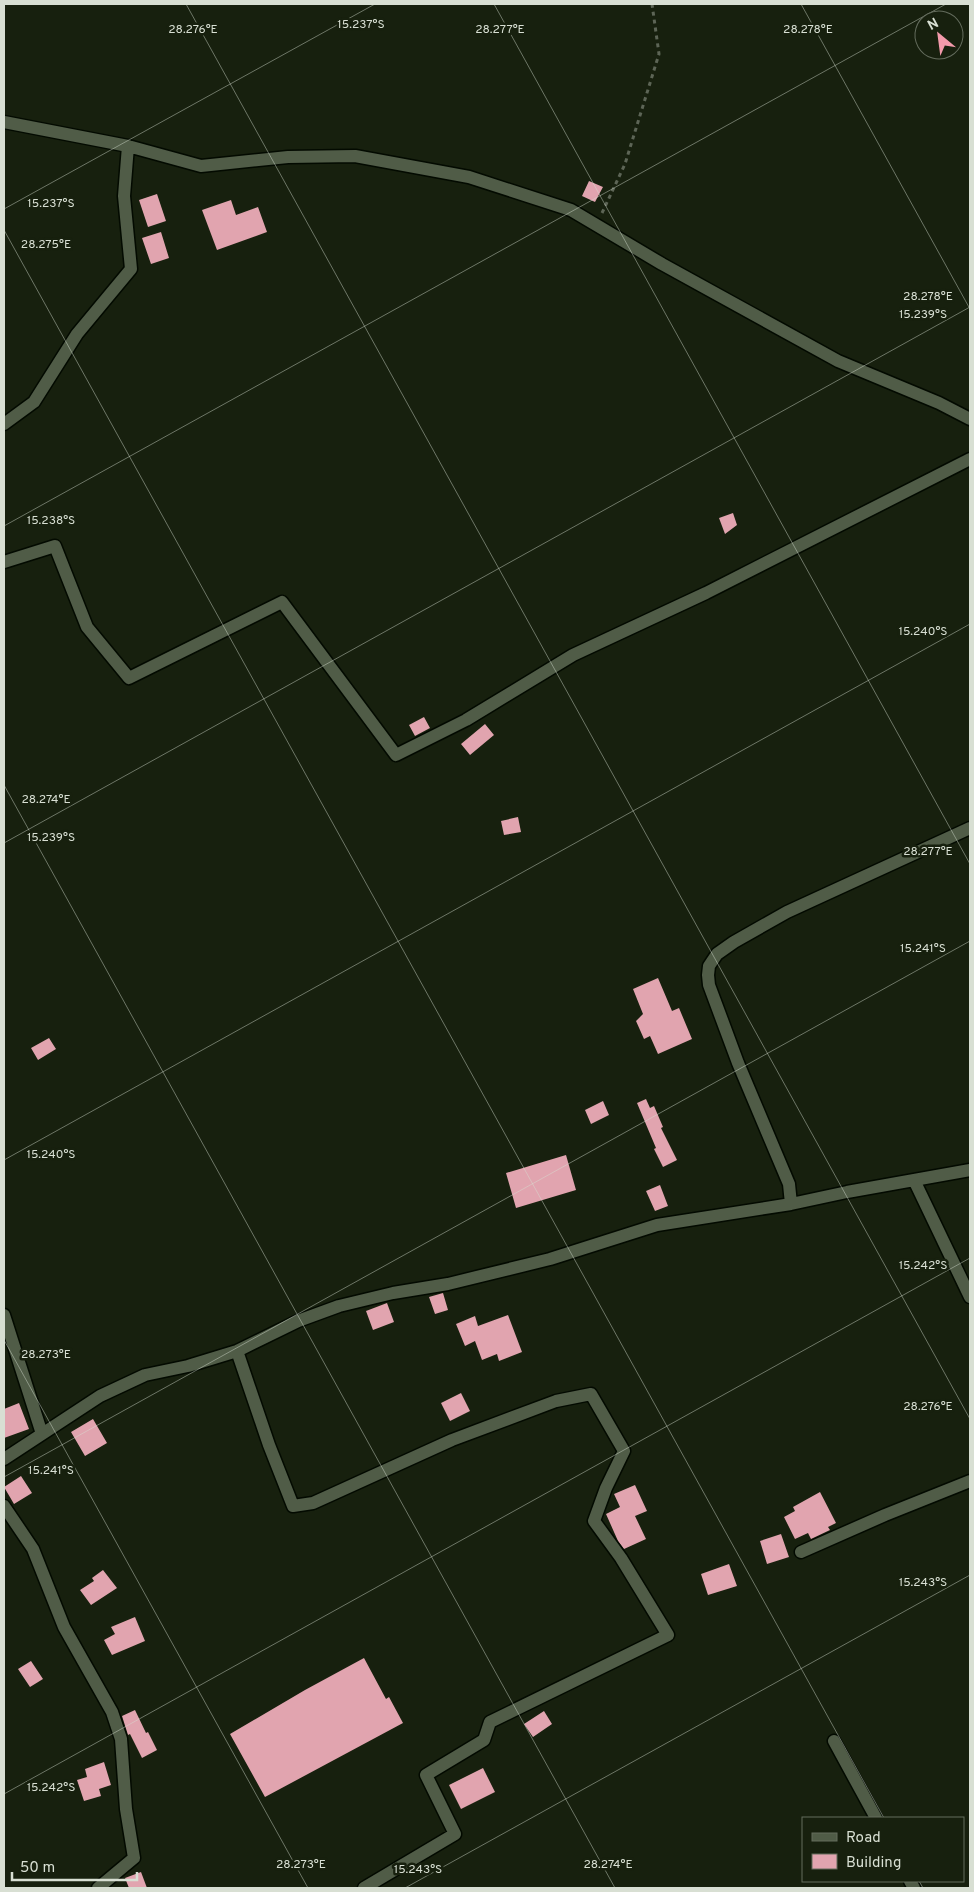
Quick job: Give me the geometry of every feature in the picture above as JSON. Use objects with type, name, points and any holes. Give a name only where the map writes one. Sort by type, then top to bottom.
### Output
[{"type":"street","points":[[4,122],[128,146],[200,166],[288,157],[355,156],[469,177],[571,210],[662,264],[838,361],[939,403],[970,419]]},
{"type":"street","points":[[4,424],[34,402],[77,334],[131,269],[124,196],[128,146]]},
{"type":"street","points":[[4,562],[55,546],[87,627],[129,678],[282,602],[396,755],[466,720],[573,655],[706,593],[970,459]]},
{"type":"street","points":[[791,1204],[789,1184],[738,1063],[708,985],[709,966],[723,950],[787,912],[970,828]]},
{"type":"street","points":[[4,1459],[100,1396],[146,1376],[237,1351],[298,1321],[339,1306],[393,1293],[448,1284],[550,1259],[657,1225],[791,1204],[970,1170]]},
{"type":"street","points":[[914,1180],[970,1297]]},
{"type":"street","points":[[4,1315],[42,1434]]},
{"type":"street","points":[[237,1351],[269,1445],[293,1506],[313,1503],[452,1440],[521,1414],[556,1401],[591,1394],[624,1451],[606,1488],[594,1521],[621,1558],[668,1635],[490,1722],[484,1740],[426,1775],[455,1834],[364,1888]]},
{"type":"street","points":[[801,1552],[885,1515],[970,1481]]},
{"type":"street","points":[[4,1506],[33,1549],[64,1626],[112,1712],[121,1739],[126,1809],[134,1858],[98,1888]]},
{"type":"street","points":[[834,1741],[875,1817]]},
{"type":"path","points":[[597,225],[625,164],[659,54],[652,4]]},
{"type":"building","points":[[589,181],[603,187],[595,202],[582,196]]},
{"type":"building","points":[[157,194],[166,221],[148,227],[139,200]]},
{"type":"building","points":[[231,200],[236,215],[258,207],[267,232],[217,250],[202,210]]},
{"type":"building","points":[[161,232],[169,258],[151,264],[142,238]]},
{"type":"building","points":[[733,513],[737,525],[725,534],[719,518]]},
{"type":"building","points":[[424,717],[430,728],[415,736],[409,725]]},
{"type":"building","points":[[485,724],[494,735],[470,755],[461,744]]},
{"type":"building","points":[[518,817],[521,832],[504,835],[501,821]]},
{"type":"building","points":[[658,978],[672,1011],[679,1008],[692,1039],[658,1054],[650,1036],[644,1039],[636,1021],[643,1014],[633,989]]},
{"type":"building","points":[[49,1038],[56,1049],[38,1060],[31,1048]]},
{"type":"building","points":[[646,1099],[650,1108],[654,1106],[663,1127],[661,1128],[677,1160],[663,1167],[654,1149],[656,1148],[637,1103]]},
{"type":"building","points":[[603,1101],[609,1115],[591,1124],[585,1110]]},
{"type":"building","points":[[566,1155],[576,1190],[516,1208],[506,1173]]},
{"type":"building","points":[[660,1185],[668,1206],[655,1211],[646,1191]]},
{"type":"building","points":[[443,1293],[448,1310],[435,1314],[429,1297]]},
{"type":"building","points":[[387,1303],[394,1322],[373,1330],[366,1311]]},
{"type":"building","points":[[508,1315],[522,1352],[499,1361],[497,1354],[482,1360],[475,1341],[465,1346],[456,1324],[475,1316],[478,1326]]},
{"type":"building","points":[[461,1393],[470,1411],[450,1421],[441,1403]]},
{"type":"building","points":[[19,1403],[29,1429],[4,1438],[4,1409]]},
{"type":"building","points":[[93,1419],[107,1443],[85,1456],[71,1432]]},
{"type":"building","points":[[21,1476],[32,1493],[14,1504],[4,1487]]},
{"type":"building","points":[[635,1485],[647,1511],[635,1516],[646,1539],[624,1549],[618,1541],[606,1514],[620,1507],[614,1494]]},
{"type":"building","points":[[820,1492],[836,1523],[828,1527],[830,1530],[811,1539],[808,1533],[795,1539],[784,1517],[795,1511],[793,1507]]},
{"type":"building","points":[[781,1534],[789,1557],[767,1564],[760,1541]]},
{"type":"building","points":[[729,1564],[737,1586],[708,1595],[701,1574]]},
{"type":"building","points":[[103,1570],[117,1588],[91,1605],[80,1590],[94,1581],[92,1578]]},
{"type":"building","points":[[135,1617],[145,1641],[112,1655],[104,1640],[115,1634],[111,1627]]},
{"type":"building","points":[[364,1658],[386,1699],[389,1697],[403,1723],[265,1797],[230,1734]]},
{"type":"building","points":[[31,1661],[43,1679],[30,1687],[18,1669]]},
{"type":"building","points":[[135,1710],[157,1750],[142,1758],[130,1734],[128,1735],[122,1716]]},
{"type":"building","points":[[544,1711],[552,1724],[533,1737],[524,1724]]},
{"type":"building","points":[[104,1762],[111,1785],[99,1789],[101,1796],[84,1801],[77,1780],[87,1777],[85,1769]]},
{"type":"building","points":[[483,1768],[495,1792],[461,1809],[449,1785]]},
{"type":"building","points":[[141,1872],[147,1888],[129,1888],[125,1878]]}]
